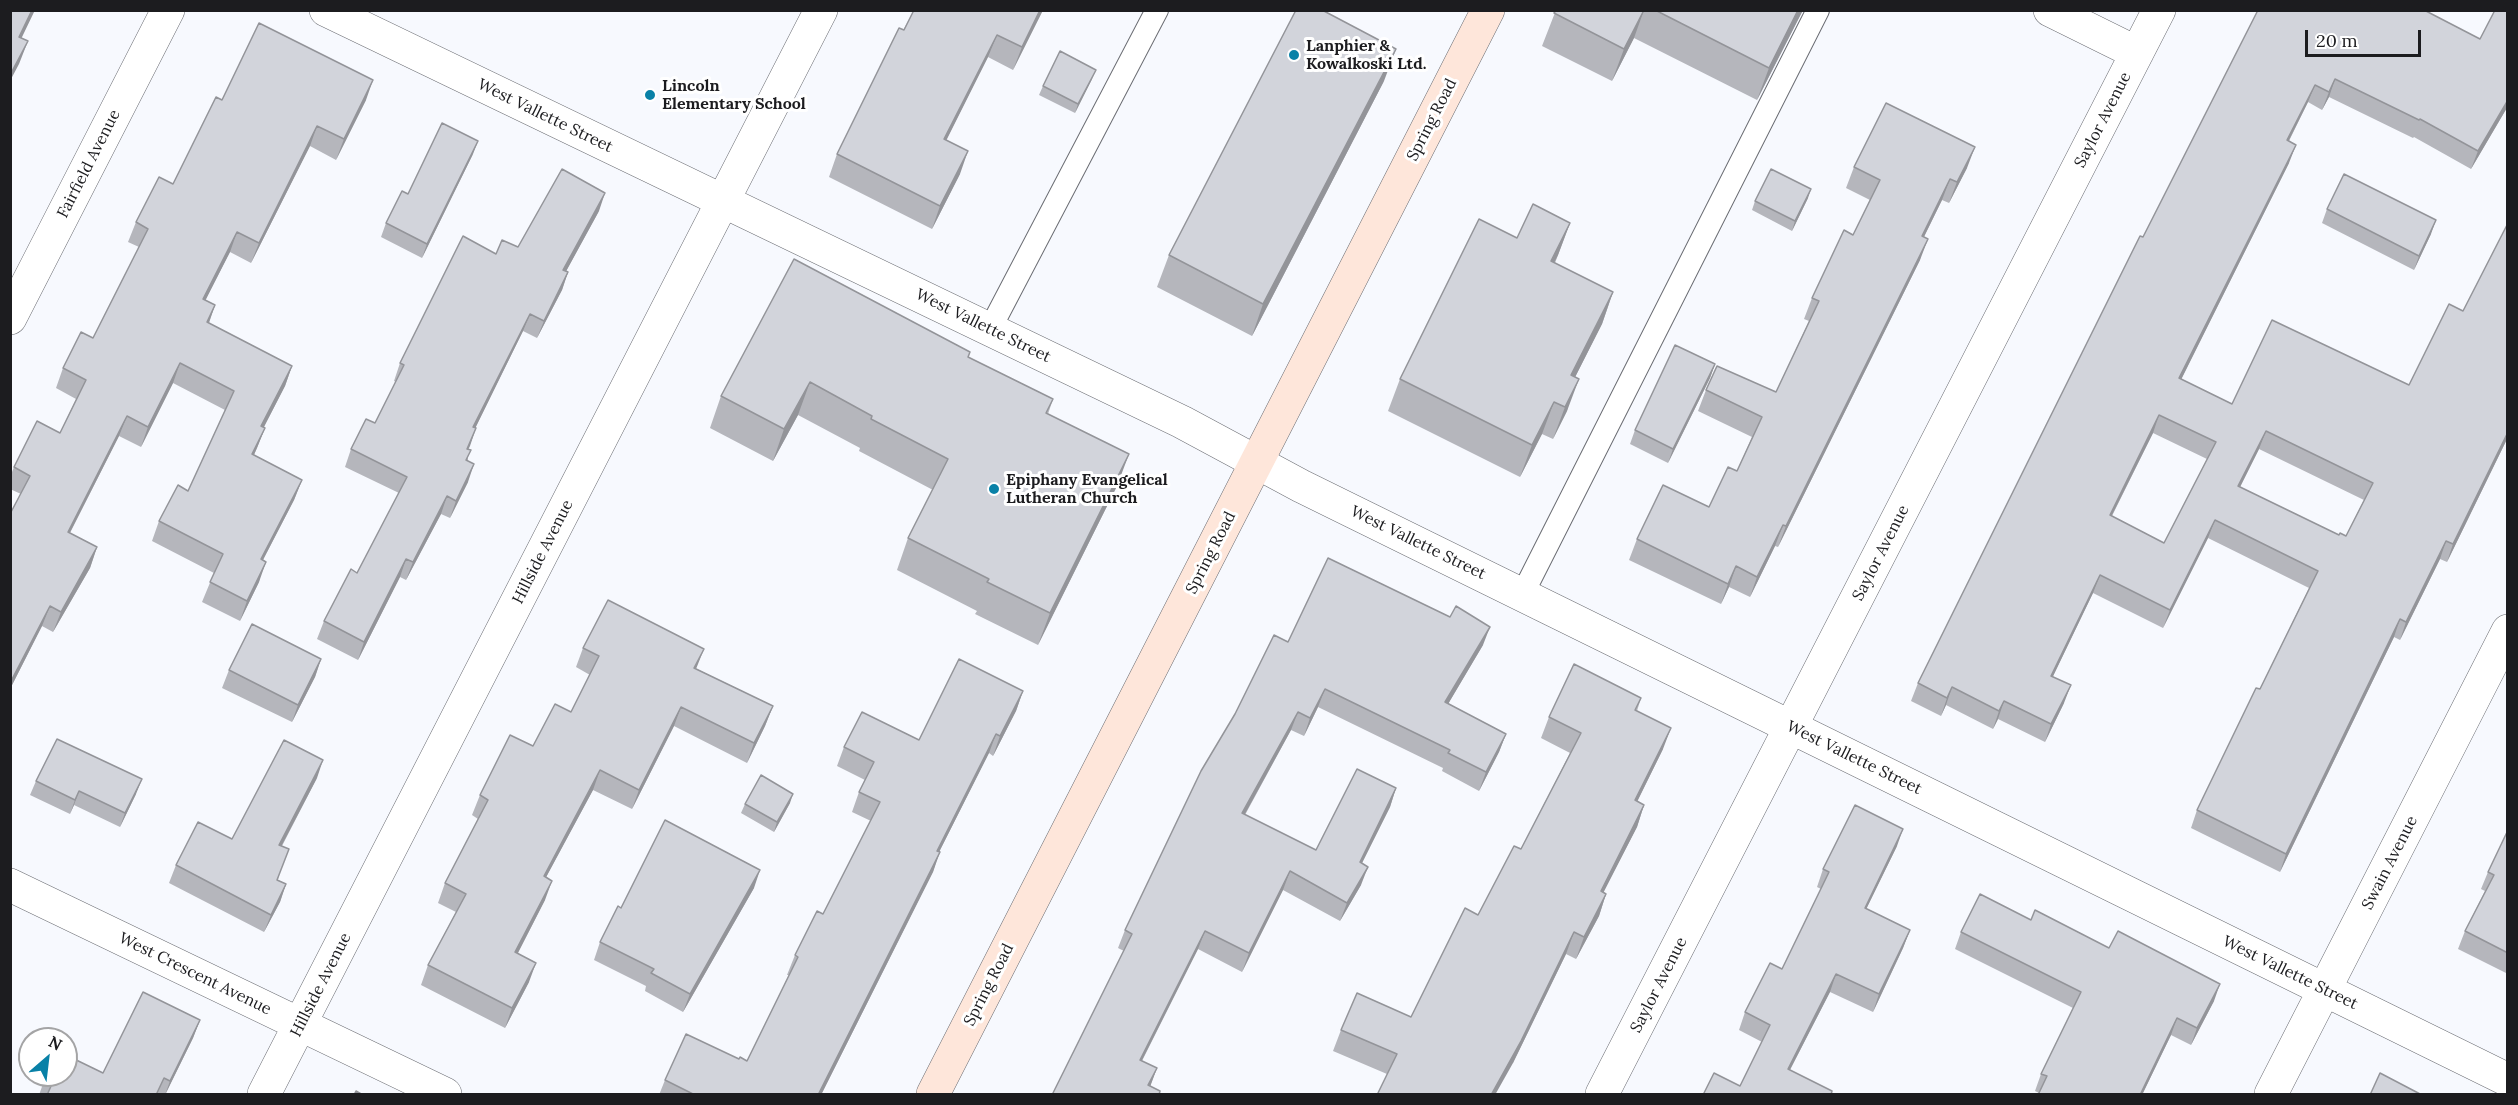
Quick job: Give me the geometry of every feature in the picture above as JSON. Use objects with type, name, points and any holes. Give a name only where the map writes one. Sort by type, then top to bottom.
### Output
[{"type":"street","name":"Fairfield Avenue","points":[[10,318],[168,10]]},
{"type":"street","name":"West Vallette Street","points":[[326,10],[1182,422],[1257,464],[2508,1080]]},
{"type":"street","name":"Hillside Avenue","points":[[264,1095],[821,10]]},
{"type":"street","name":"Spring Road","points":[[933,1095],[1488,10]]},
{"type":"street","points":[[2050,10],[2137,53]]},
{"type":"street","name":"Saylor Avenue","points":[[1602,1095],[2159,10]]},
{"type":"street","name":"Swain Avenue","points":[[2271,1095],[2508,631]]},
{"type":"street","name":"West Crescent Avenue","points":[[10,885],[445,1095]]},
{"type":"lane","points":[[990,329],[1157,10]]},
{"type":"lane","points":[[1522,595],[1818,10]]},
{"type":"building","points":[[10,10],[32,10],[19,37],[28,41],[10,75]]},
{"type":"building","points":[[914,10],[1040,10],[1022,47],[997,35],[944,139],[968,151],[940,206],[837,154],[899,28],[904,30]]},
{"type":"building","points":[[1296,10],[1322,10],[1396,49],[1263,304],[1169,255]]},
{"type":"building","points":[[1556,10],[1644,10],[1624,49],[1554,13]]},
{"type":"building","points":[[1655,10],[1798,10],[1769,68]]},
{"type":"building","points":[[2258,10],[2424,10],[2480,39],[2495,10],[2508,10],[2508,100],[2478,151],[2420,119],[2335,79],[2329,92],[2315,85],[2287,140],[2296,145],[2179,378],[2232,404],[2272,320],[2409,385],[2449,304],[2463,311],[2508,223],[2508,432],[2453,544],[2446,541],[2406,622],[2400,619],[2286,854],[2197,810],[2256,688],[2260,689],[2318,571],[2215,520],[2170,610],[2100,575],[2051,676],[2071,685],[2051,724],[2004,701],[1999,711],[1952,687],[1947,698],[1918,683],[2140,236],[2143,237]],"holes":[[[2159,415],[2216,442],[2164,543],[2110,515]],[[2266,431],[2373,483],[2346,536],[2340,533],[2339,535],[2238,486]]]},
{"type":"building","points":[[259,23],[373,80],[344,139],[317,126],[259,243],[237,232],[203,299],[215,305],[207,322],[292,366],[261,426],[265,428],[252,454],[302,480],[261,559],[266,562],[247,601],[210,582],[223,554],[159,521],[178,485],[188,491],[234,391],[180,363],[148,427],[127,416],[68,532],[97,547],[61,612],[50,606],[10,683],[10,514],[30,476],[14,467],[37,421],[60,433],[86,380],[63,368],[81,332],[93,338],[148,229],[136,222],[159,177],[173,184],[216,97],[222,100]]},
{"type":"building","points":[[1060,51],[1096,70],[1078,104],[1043,86]]},
{"type":"building","points":[[1886,103],[1975,147],[1957,182],[1950,179],[1922,236],[1928,239],[1786,526],[1783,525],[1757,577],[1736,566],[1728,584],[1637,539],[1663,485],[1709,507],[1728,467],[1737,471],[1762,417],[1706,390],[1717,366],[1776,392],[1819,301],[1812,298],[1844,230],[1853,235],[1880,180],[1854,167]]},
{"type":"building","points":[[442,123],[478,141],[427,244],[386,223],[402,191],[408,194]]},
{"type":"building","points":[[562,169],[605,193],[563,270],[568,272],[544,321],[530,314],[473,427],[476,428],[467,449],[471,450],[466,460],[474,464],[456,501],[447,496],[413,562],[406,559],[364,642],[324,621],[351,569],[357,573],[407,477],[351,449],[366,419],[375,423],[404,365],[400,363],[463,236],[496,254],[502,240],[518,247]]},
{"type":"building","points":[[1771,169],[1811,189],[1795,221],[1755,201]]},
{"type":"building","points":[[2344,174],[2436,220],[2419,256],[2327,209]]},
{"type":"building","points":[[1533,204],[1570,223],[1551,261],[1613,292],[1571,375],[1579,379],[1565,407],[1554,402],[1532,445],[1400,379],[1479,219],[1517,238]]},
{"type":"building","points":[[794,259],[970,352],[968,357],[1053,399],[1046,413],[1129,454],[1050,613],[987,582],[989,579],[908,538],[948,459],[871,419],[872,416],[810,382],[784,429],[721,396]]},
{"type":"building","points":[[1675,345],[1715,364],[1673,449],[1635,430]]},
{"type":"building","points":[[1328,558],[1450,617],[1456,606],[1490,627],[1445,702],[1506,734],[1486,772],[1448,753],[1450,750],[1325,689],[1310,718],[1298,712],[1242,813],[1316,850],[1357,769],[1396,788],[1360,862],[1368,867],[1347,903],[1290,871],[1249,953],[1205,931],[1140,1060],[1157,1068],[1148,1085],[1160,1091],[1159,1095],[1052,1095],[1132,934],[1125,930],[1201,771],[1235,714],[1274,635],[1288,642]]},
{"type":"building","points":[[608,600],[704,649],[694,668],[773,706],[754,743],[681,707],[639,790],[600,770],[544,876],[552,881],[515,952],[536,963],[512,1008],[428,965],[466,894],[445,883],[488,800],[480,795],[510,735],[533,746],[555,704],[571,712],[599,656],[583,648]]},
{"type":"building","points":[[252,624],[321,659],[298,705],[229,670]]},
{"type":"building","points":[[959,659],[1023,691],[1000,736],[996,734],[937,851],[940,852],[818,1095],[695,1095],[665,1080],[686,1034],[747,1061],[798,957],[795,955],[817,911],[823,914],[880,802],[859,792],[874,762],[844,747],[862,712],[919,740]]},
{"type":"building","points":[[1574,664],[1641,698],[1635,710],[1671,728],[1635,800],[1644,805],[1601,891],[1606,894],[1584,937],[1574,932],[1521,1041],[1491,1095],[1377,1095],[1397,1054],[1341,1030],[1357,993],[1411,1017],[1465,908],[1478,915],[1514,846],[1521,849],[1581,733],[1549,717]]},
{"type":"building","points":[[57,739],[142,779],[125,813],[79,791],[75,800],[36,781]]},
{"type":"building","points":[[284,740],[323,760],[279,845],[289,849],[277,880],[286,884],[271,915],[176,865],[198,822],[232,839]]},
{"type":"building","points":[[761,775],[793,794],[777,822],[745,804]]},
{"type":"building","points":[[1855,805],[1903,829],[1865,908],[1910,930],[1879,994],[1836,974],[1788,1069],[1832,1091],[1831,1095],[1703,1095],[1714,1073],[1740,1086],[1770,1025],[1745,1012],[1770,963],[1782,969],[1829,872],[1823,869]]},
{"type":"building","points":[[665,820],[760,870],[690,994],[651,973],[654,969],[600,942],[618,906],[621,908]]},
{"type":"building","points":[[2508,830],[2508,953],[2465,931],[2494,875],[2488,872]]},
{"type":"building","points":[[1980,894],[2031,920],[2035,910],[2109,948],[2118,931],[2220,984],[2197,1028],[2177,1018],[2140,1095],[2038,1095],[2047,1076],[2041,1074],[2081,992],[1961,932]]},
{"type":"building","points":[[143,992],[200,1020],[170,1081],[164,1078],[156,1095],[47,1095],[51,1087],[78,1087],[78,1061],[103,1073]]},
{"type":"building","points":[[2380,1073],[2422,1095],[2370,1095]]},
{"type":"place","name":"Lanphier & Kowalkoski Ltd.","points":[[1294,55]]},
{"type":"place","name":"Lincoln Elementary School","points":[[650,95]]},
{"type":"place","name":"Epiphany Evangelical Lutheran Church","points":[[994,489]]}]
